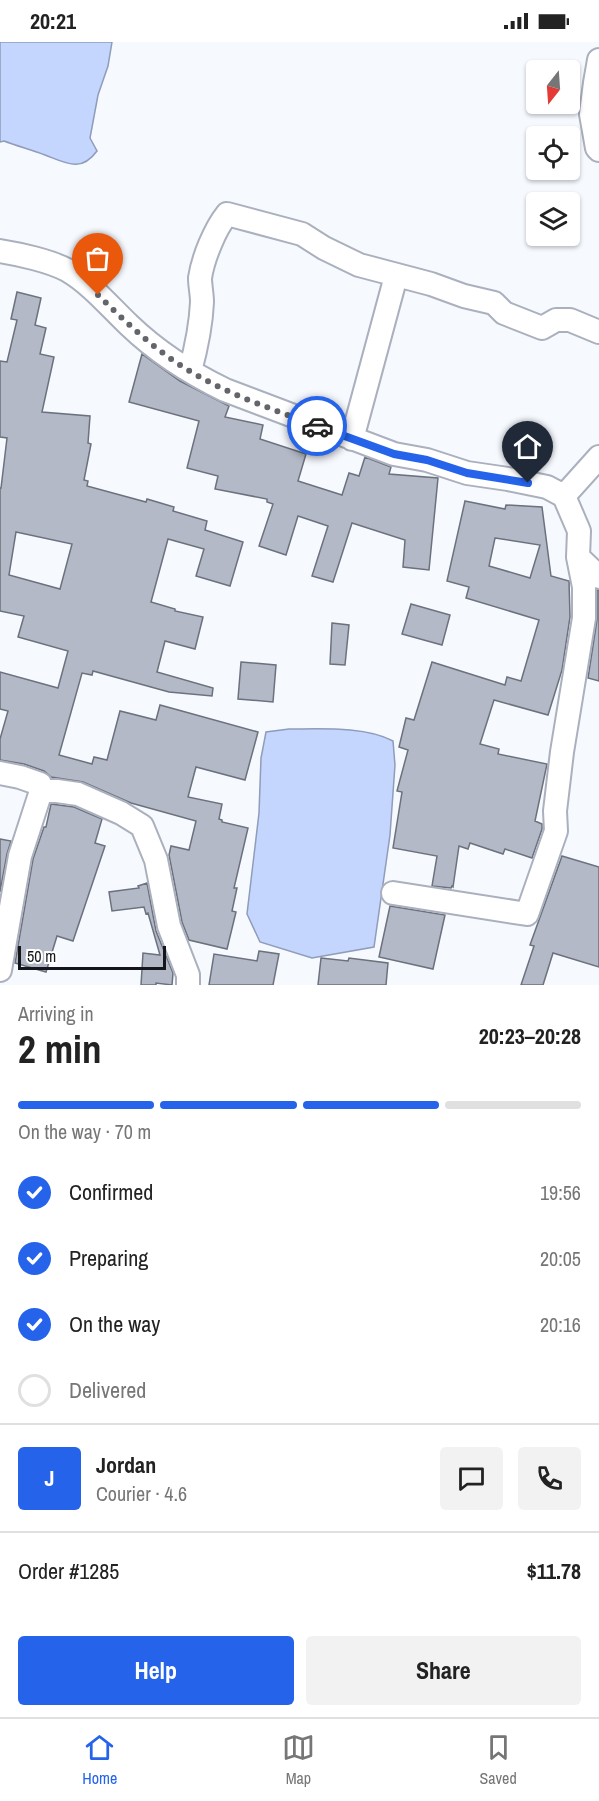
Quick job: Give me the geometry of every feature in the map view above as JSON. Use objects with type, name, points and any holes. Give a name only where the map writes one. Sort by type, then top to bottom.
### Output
[{"type":"street","points":[[599,60],[591,114],[599,150]]},
{"type":"street","points":[[190,371],[202,302],[200,279],[205,259],[219,224],[227,214],[302,234],[359,265],[494,303],[504,313],[542,328],[556,320],[570,320],[599,332]]},
{"type":"street","points":[[0,251],[65,269],[87,284],[151,345],[190,371],[225,390],[394,454],[427,460],[467,473],[508,478],[547,487],[564,496],[579,531],[578,557],[584,587],[584,618],[562,752],[555,811],[556,831],[528,914],[393,893]]},
{"type":"street","points":[[352,439],[396,276]]},
{"type":"street","points":[[564,496],[599,457]]},
{"type":"street","points":[[578,557],[599,577]]},
{"type":"street","points":[[0,773],[40,784],[41,791],[20,856],[0,970]]},
{"type":"street","points":[[41,791],[78,794],[121,813],[142,826],[156,860],[170,926],[188,975],[188,985]]},
{"type":"water","points":[[0,42],[112,42],[108,66],[98,95],[90,138],[97,151],[91,158],[79,164],[73,164],[4,141],[0,142]]},
{"type":"water","points":[[289,729],[356,731],[382,736],[393,741],[395,765],[390,835],[374,947],[312,958],[260,942],[247,914],[259,813],[261,758],[266,732]]},
{"type":"building","points":[[17,292],[41,298],[35,325],[46,328],[40,354],[54,357],[42,412],[90,416],[88,443],[91,444],[84,480],[88,481],[87,486],[174,507],[173,511],[207,521],[205,530],[243,542],[230,586],[196,576],[204,549],[168,539],[151,602],[175,609],[175,611],[203,617],[195,649],[165,641],[157,672],[213,688],[212,696],[169,692],[93,671],[92,675],[82,673],[59,755],[92,764],[94,757],[107,760],[120,711],[156,720],[160,705],[258,732],[245,780],[196,767],[188,797],[222,804],[219,819],[222,822],[248,828],[234,888],[237,888],[232,911],[236,912],[227,949],[189,940],[182,922],[169,855],[171,846],[189,850],[196,821],[131,803],[83,782],[51,777],[44,771],[24,764],[0,760],[0,739],[8,711],[0,709],[0,672],[58,688],[68,651],[18,637],[24,616],[0,611],[0,488],[7,438],[0,437],[0,361],[7,362],[17,320],[11,319]],"holes":[[[16,532],[72,544],[60,589],[9,575]]]},
{"type":"building","points":[[142,354],[180,381],[229,406],[225,417],[263,425],[260,439],[306,454],[298,481],[342,495],[349,473],[359,476],[365,457],[391,467],[389,474],[438,478],[429,570],[403,567],[405,540],[352,523],[333,582],[312,576],[328,526],[298,516],[286,555],[259,546],[273,504],[267,502],[267,499],[215,489],[218,476],[187,468],[199,421],[129,402]]},
{"type":"building","points":[[465,501],[505,509],[506,505],[542,507],[551,576],[569,581],[570,617],[562,670],[548,715],[494,700],[480,744],[499,749],[498,754],[547,764],[535,821],[542,824],[542,829],[532,858],[505,849],[503,854],[470,843],[468,849],[459,846],[451,888],[432,886],[437,856],[393,848],[402,792],[397,791],[408,750],[399,747],[406,718],[414,720],[432,662],[505,685],[507,677],[521,681],[539,620],[466,598],[469,587],[447,581]],"holes":[[[495,538],[540,545],[530,578],[489,566]]]},
{"type":"building","points":[[597,590],[599,590],[599,681],[588,678],[597,620]]},
{"type":"building","points":[[411,604],[450,615],[442,645],[402,634]]},
{"type":"building","points":[[332,623],[349,625],[345,665],[330,664]]},
{"type":"building","points":[[241,662],[276,665],[273,702],[238,699]]},
{"type":"building","points":[[51,804],[74,807],[102,819],[95,843],[105,846],[73,941],[57,936],[46,972],[15,963],[33,859],[44,827],[46,827]]},
{"type":"building","points":[[0,839],[11,841],[0,892]]},
{"type":"building","points":[[562,856],[599,867],[599,967],[553,953],[543,985],[521,985],[534,946],[530,945]]},
{"type":"building","points":[[147,883],[156,931],[173,973],[172,985],[156,983],[156,985],[141,985],[143,953],[160,955],[148,913],[146,914],[144,907],[112,911],[109,892],[139,888],[138,886]]},
{"type":"building","points":[[390,906],[445,915],[433,969],[379,957]]},
{"type":"building","points":[[259,951],[279,954],[273,985],[209,985],[214,954],[257,961]]},
{"type":"building","points":[[321,958],[348,961],[349,958],[388,963],[386,985],[318,985]]},
{"type":"way so far","points":[[98,295],[151,345],[200,377],[225,390],[317,426]]},
{"type":"route","points":[[317,426],[394,454],[427,460],[467,473],[528,483]]}]
